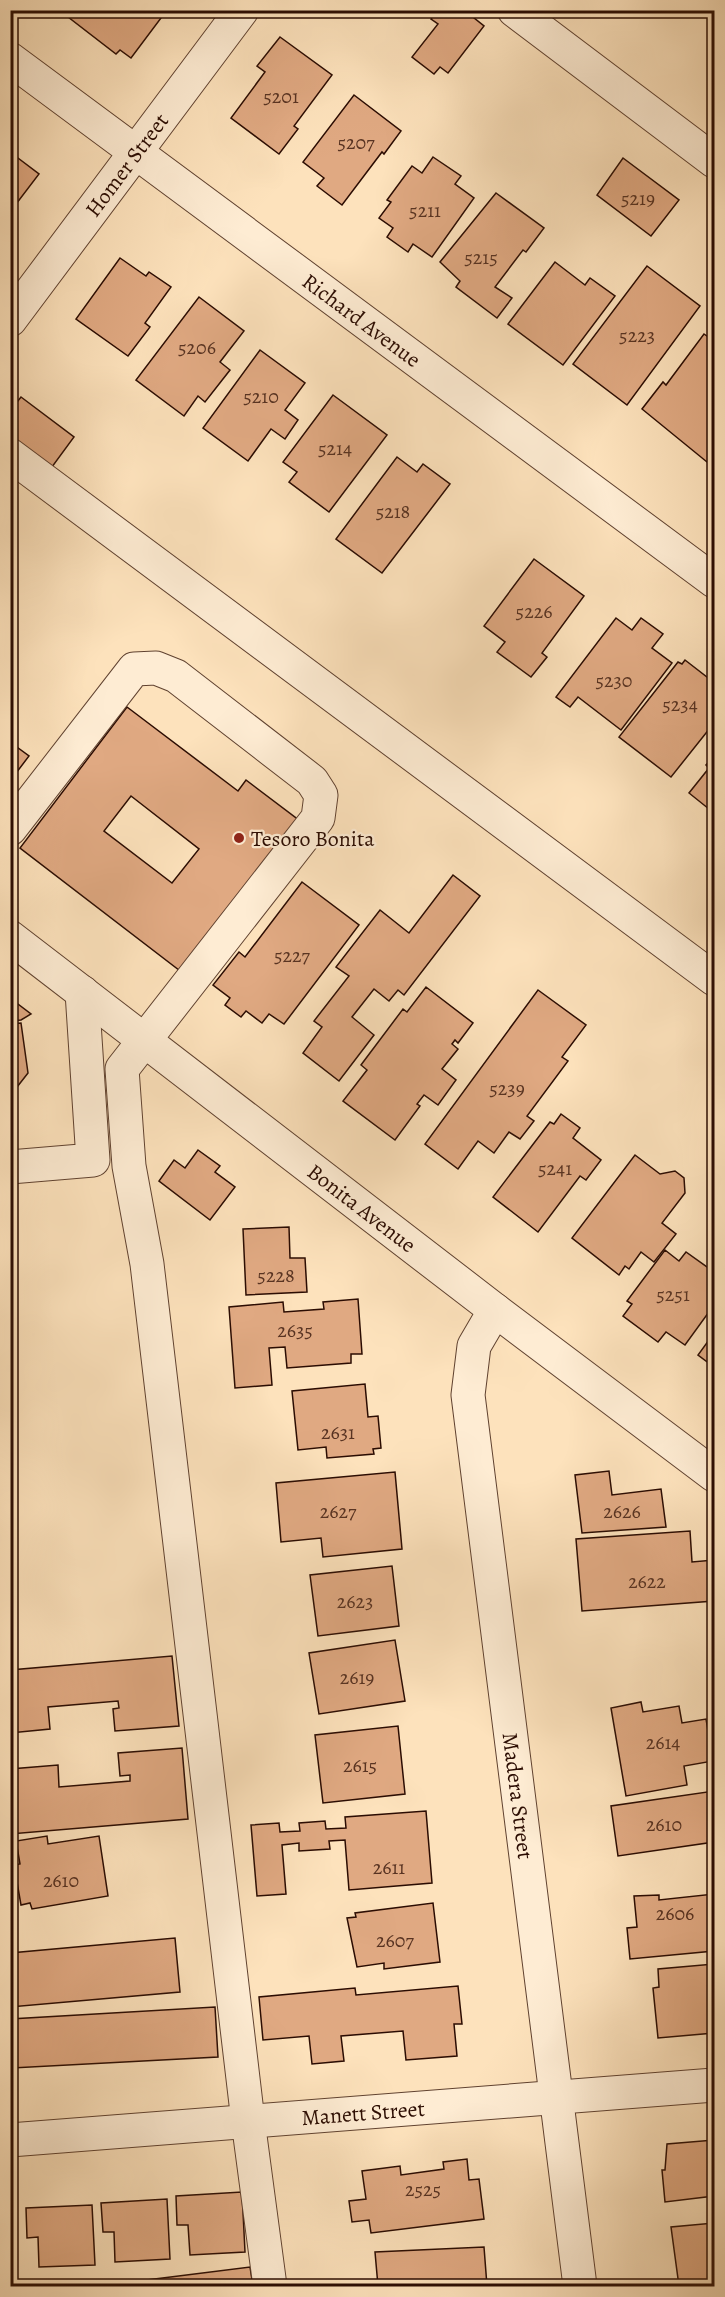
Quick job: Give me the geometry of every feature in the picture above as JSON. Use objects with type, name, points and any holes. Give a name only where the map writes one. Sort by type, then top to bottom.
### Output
[{"type":"street","name":"Homer Street","points":[[10,320],[242,10]]},
{"type":"street","points":[[514,10],[714,161]]},
{"type":"street","name":"Richard Avenue","points":[[10,59],[714,580]]},
{"type":"street","points":[[10,455],[714,979]]},
{"type":"street","points":[[10,830],[134,669],[156,668],[176,676],[312,781],[321,795],[318,818],[122,1069],[129,1167],[147,1263],[248,2121],[270,2286]]},
{"type":"street","name":"Bonita Avenue","points":[[10,937],[495,1310],[714,1475]]},
{"type":"street","points":[[10,1167],[93,1160],[82,992]]},
{"type":"street","name":"Madera Street","points":[[495,1310],[474,1346],[468,1395],[580,2286]]},
{"type":"street","name":"Manett Street","points":[[10,2140],[714,2085]]},
{"type":"building","points":[[59,10],[167,10],[131,58],[120,50],[116,54]]},
{"type":"building","points":[[437,10],[464,10],[484,26],[448,73],[440,67],[434,74],[412,57],[438,24],[431,19]]},
{"type":"building","points":[[280,37],[332,75],[294,126],[298,129],[279,154],[231,118],[265,72],[257,66]]},
{"type":"building","points":[[354,95],[401,131],[342,205],[317,186],[324,178],[303,162]]},
{"type":"building","points":[[10,152],[39,174],[10,212]]},
{"type":"building","points":[[433,157],[461,176],[455,184],[474,198],[432,257],[413,244],[408,252],[387,237],[393,228],[379,218],[391,202],[387,200],[412,166],[422,173]]},
{"type":"building","points":[[623,158],[679,200],[651,236],[597,195]]},
{"type":"building","points":[[496,193],[544,228],[526,252],[523,250],[495,287],[512,298],[497,318],[456,287],[460,281],[440,262]]},
{"type":"building","points":[[120,258],[146,276],[149,272],[171,287],[145,323],[150,327],[128,356],[76,319]]},
{"type":"building","points":[[555,262],[585,285],[590,278],[615,296],[563,365],[508,324]]},
{"type":"building","points":[[647,266],[700,306],[627,405],[573,364]]},
{"type":"building","points":[[199,297],[244,331],[220,362],[230,370],[205,402],[198,396],[184,416],[136,380]]},
{"type":"building","points":[[704,334],[714,341],[714,452],[707,462],[642,409],[663,382],[666,385]]},
{"type":"building","points":[[260,350],[305,383],[285,410],[298,420],[285,439],[271,429],[248,461],[203,428]]},
{"type":"building","points":[[333,395],[387,435],[329,512],[289,482],[297,472],[283,462]]},
{"type":"building","points":[[21,397],[74,437],[49,471],[10,442],[10,411]]},
{"type":"building","points":[[397,457],[417,472],[423,464],[450,484],[382,573],[336,539]]},
{"type":"building","points":[[534,559],[584,596],[542,653],[547,657],[531,677],[497,652],[505,642],[484,626]]},
{"type":"building","points":[[616,618],[632,630],[641,618],[663,634],[652,648],[672,663],[621,730],[578,697],[570,707],[556,697]]},
{"type":"building","points":[[685,660],[712,681],[709,686],[714,684],[714,723],[671,777],[619,737],[678,662],[682,664]]},
{"type":"building","name":"Tesoro Bonita","points":[[127,707],[238,791],[246,780],[304,824],[188,977],[20,848]],"holes":[[[131,796],[199,849],[172,883],[104,831]]]},
{"type":"building","points":[[10,742],[29,756],[10,781]]},
{"type":"building","points":[[714,756],[714,813],[689,793],[709,768],[706,765]]},
{"type":"building","points":[[453,875],[480,896],[404,995],[398,990],[389,1001],[374,989],[352,1017],[374,1035],[339,1081],[303,1053],[322,1027],[314,1021],[349,976],[336,967],[380,910],[409,933]]},
{"type":"building","points":[[302,882],[359,925],[284,1024],[269,1014],[262,1023],[246,1011],[241,1017],[225,1005],[230,998],[213,985],[239,952],[245,957]]},
{"type":"building","points":[[426,987],[473,1023],[458,1043],[455,1040],[452,1044],[458,1049],[442,1069],[456,1080],[438,1105],[424,1095],[417,1104],[420,1106],[395,1140],[343,1101],[367,1070],[361,1065],[403,1009],[407,1012]]},
{"type":"building","points":[[538,990],[586,1025],[562,1057],[568,1061],[527,1116],[534,1121],[520,1139],[509,1132],[494,1153],[478,1141],[458,1169],[425,1144]]},
{"type":"building","points":[[10,998],[31,1014],[21,1020],[10,1021]]},
{"type":"building","points":[[21,1023],[28,1073],[10,1096],[10,1024]]},
{"type":"building","points":[[561,1114],[580,1128],[573,1138],[601,1160],[586,1180],[580,1176],[538,1232],[493,1197],[550,1122],[554,1124]]},
{"type":"building","points":[[198,1150],[220,1166],[215,1172],[235,1187],[210,1220],[159,1181],[174,1160],[185,1168]]},
{"type":"building","points":[[635,1155],[660,1174],[675,1171],[684,1178],[685,1193],[662,1223],[676,1234],[654,1262],[641,1252],[629,1269],[625,1266],[619,1275],[572,1238]]},
{"type":"building","points":[[289,1227],[290,1258],[305,1258],[307,1292],[246,1295],[243,1229]]},
{"type":"building","points":[[665,1250],[679,1261],[686,1252],[714,1272],[711,1285],[714,1288],[714,1305],[685,1345],[666,1332],[658,1342],[623,1316],[632,1304],[627,1301]]},
{"type":"building","points":[[358,1299],[362,1354],[351,1354],[351,1363],[287,1368],[285,1347],[269,1348],[272,1385],[235,1388],[229,1307],[283,1302],[284,1312],[324,1309],[323,1302]]},
{"type":"building","points":[[714,1333],[714,1367],[698,1355]]},
{"type":"building","points":[[365,1384],[368,1417],[378,1416],[381,1448],[373,1449],[374,1454],[327,1458],[326,1447],[298,1450],[292,1391]]},
{"type":"building","points":[[609,1471],[612,1495],[661,1489],[666,1527],[582,1533],[575,1475]]},
{"type":"building","points":[[395,1472],[402,1549],[323,1557],[321,1538],[281,1542],[276,1483]]},
{"type":"building","points":[[690,1531],[692,1562],[714,1560],[714,1601],[582,1611],[576,1539]]},
{"type":"building","points":[[392,1566],[399,1626],[318,1636],[310,1575]]},
{"type":"building","points":[[395,1640],[405,1701],[319,1714],[309,1653]]},
{"type":"building","points":[[172,1656],[179,1726],[115,1731],[113,1709],[119,1708],[118,1701],[48,1707],[50,1729],[10,1733],[10,1670]]},
{"type":"building","points":[[641,1702],[643,1712],[679,1706],[682,1723],[706,1719],[713,1761],[684,1766],[687,1785],[626,1796],[611,1708]]},
{"type":"building","points":[[398,1726],[405,1794],[323,1803],[315,1735]]},
{"type":"building","points":[[182,1748],[188,1819],[10,1834],[10,1769],[58,1765],[59,1787],[130,1781],[130,1775],[120,1776],[118,1753]]},
{"type":"building","points":[[714,1791],[714,1842],[618,1856],[611,1806]]},
{"type":"building","points":[[426,1811],[432,1883],[349,1890],[345,1840],[329,1841],[330,1849],[299,1851],[299,1843],[282,1845],[286,1894],[257,1896],[251,1825],[279,1823],[280,1832],[300,1831],[299,1823],[325,1821],[326,1829],[346,1828],[345,1817]]},
{"type":"building","points":[[47,1836],[48,1844],[99,1836],[108,1896],[32,1909],[30,1903],[21,1905],[14,1865],[20,1864],[16,1841]]},
{"type":"building","points":[[714,1894],[714,1951],[630,1959],[627,1928],[637,1927],[634,1896],[659,1895],[659,1900]]},
{"type":"building","points":[[433,1903],[440,1962],[384,1969],[384,1963],[357,1967],[347,1918],[356,1917],[355,1913]]},
{"type":"building","points":[[175,1938],[180,1992],[10,2007],[10,1953]]},
{"type":"building","points":[[714,1964],[714,2033],[658,2038],[653,1988],[659,1987],[658,1969]]},
{"type":"building","points":[[458,1986],[462,2024],[454,2024],[457,2056],[406,2060],[403,2031],[341,2036],[344,2061],[312,2064],[309,2036],[263,2040],[259,1997],[355,1988],[356,1995]]},
{"type":"building","points":[[215,2007],[218,2057],[12,2068],[10,2019]]},
{"type":"building","points":[[714,2140],[714,2196],[665,2202],[662,2170],[665,2170],[667,2144]]},
{"type":"building","points":[[467,2159],[469,2180],[479,2179],[484,2219],[371,2233],[369,2220],[352,2222],[349,2201],[366,2199],[362,2171],[400,2166],[401,2175],[444,2169],[443,2162]]},
{"type":"building","points":[[242,2192],[245,2252],[190,2255],[188,2225],[177,2225],[176,2196]]},
{"type":"building","points":[[167,2199],[170,2259],[115,2262],[114,2232],[103,2232],[101,2203]]},
{"type":"building","points":[[92,2205],[95,2265],[39,2267],[38,2237],[27,2238],[26,2208]]},
{"type":"building","points":[[714,2223],[714,2284],[679,2286],[671,2227]]},
{"type":"building","points":[[484,2247],[487,2286],[378,2286],[375,2252]]},
{"type":"building","points":[[250,2267],[253,2286],[107,2286],[107,2285]]},
{"type":"place","name":"Tesoro Bonita","points":[[239,838]]}]
